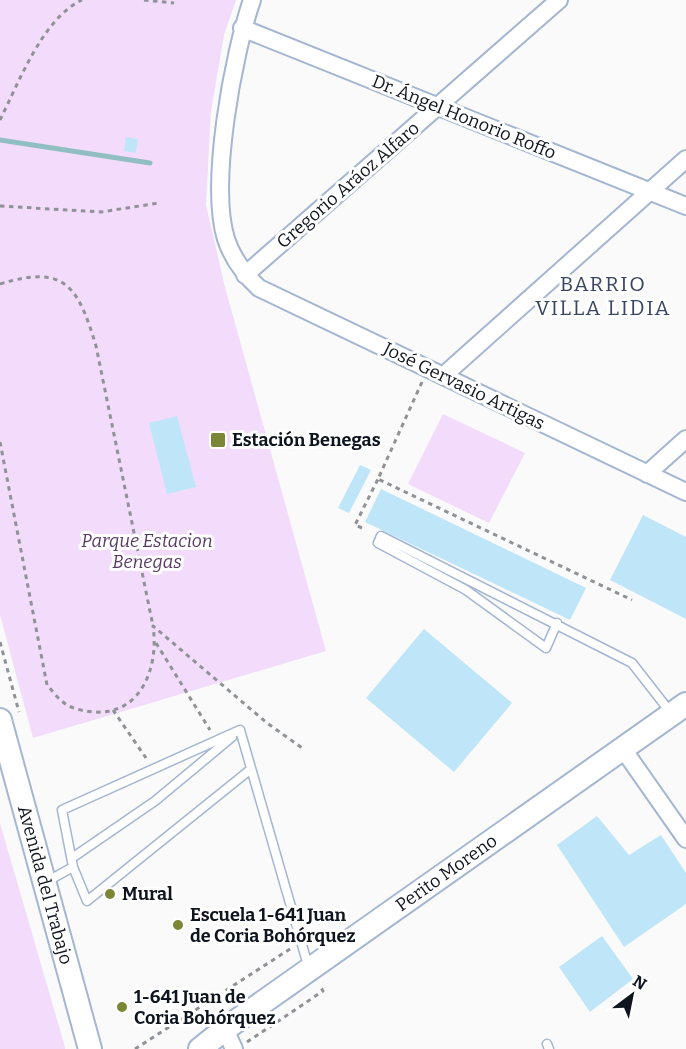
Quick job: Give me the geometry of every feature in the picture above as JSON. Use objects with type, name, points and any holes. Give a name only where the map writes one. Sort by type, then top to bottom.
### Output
[{"type":"main road","name":"Perito Moreno","points":[[218,1043],[309,970],[679,709]]},
{"type":"main road","name":"Avenida del Trabajo","points":[[0,720],[90,1049]]},
{"type":"street","points":[[245,275],[226,239],[221,200],[226,125],[242,28],[252,0]]},
{"type":"street","name":"Gregorio Aráoz Alfaro","points":[[245,275],[559,0]]},
{"type":"street","name":"Dr. Ángel Honorio Roffo","points":[[242,28],[686,206]]},
{"type":"street","points":[[443,376],[686,159]]},
{"type":"street","name":"José Gervasio Artigas","points":[[245,275],[259,288],[686,492]]},
{"type":"street","points":[[647,474],[686,439]]},
{"type":"street","points":[[624,749],[686,839]]},
{"type":"lane","points":[[557,623],[546,648],[466,590],[378,543],[381,536],[557,623],[632,663],[679,709]]},
{"type":"lane","points":[[240,730],[62,810],[73,862],[87,901],[251,769]]},
{"type":"lane","points":[[240,730],[309,970]]},
{"type":"lane","points":[[44,883],[155,801],[240,730]]},
{"type":"path","points":[[0,120],[33,56],[58,16],[82,0]]},
{"type":"path","points":[[144,0],[174,3]]},
{"type":"path","points":[[0,206],[101,212],[159,203]]},
{"type":"path","points":[[0,284],[36,275],[55,277],[74,292],[87,314],[96,346],[156,643],[217,741]]},
{"type":"path","points":[[362,528],[356,525],[417,390]]},
{"type":"path","points":[[0,442],[47,685],[64,704],[85,711],[125,707],[136,698],[148,681],[156,643]]},
{"type":"path","points":[[378,479],[632,600]]},
{"type":"path","points":[[153,626],[267,723],[305,750]]},
{"type":"path","points":[[113,710],[154,769]]},
{"type":"path","points":[[135,1049],[301,942]]},
{"type":"path","points":[[218,1043],[324,992],[309,970]]},
{"type":"green space","name":"Parque Estacion Benegas","points":[[0,0],[236,0],[224,35],[211,111],[206,205],[225,287],[326,651],[33,738],[0,615]]},
{"type":"green space","points":[[443,414],[525,453],[489,523],[408,484]]},
{"type":"green space","points":[[0,823],[65,1047],[65,1049],[0,1049]]},
{"type":"building","points":[[126,137],[138,139],[136,153],[124,151]]},
{"type":"building","name":"Estación Benegas","points":[[177,416],[196,487],[167,494],[149,423]]},
{"type":"building","points":[[360,465],[371,470],[349,513],[338,508]]},
{"type":"building","points":[[381,489],[586,588],[570,620],[365,522]]},
{"type":"building","points":[[643,515],[686,537],[686,619],[610,580]]},
{"type":"building","points":[[424,629],[512,703],[454,772],[366,698]]},
{"type":"building","points":[[597,816],[629,855],[661,835],[686,873],[686,904],[624,947],[557,845]]},
{"type":"building","points":[[602,936],[633,979],[590,1012],[559,967]]},
{"type":"waterway","points":[[0,140],[150,163]]},
{"type":"place","name":"Estación Benegas","points":[[218,440]]},
{"type":"place","name":"Mural","points":[[110,894]]},
{"type":"place","name":"Escuela 1-641 Juan de Coria Bohórquez","points":[[178,925]]},
{"type":"place","name":"1-641 Juan de Coria Bohórquez","points":[[122,1007]]},
{"type":"district","name":"BARRIO VILLA LIDIA","points":[[603,296]]}]
